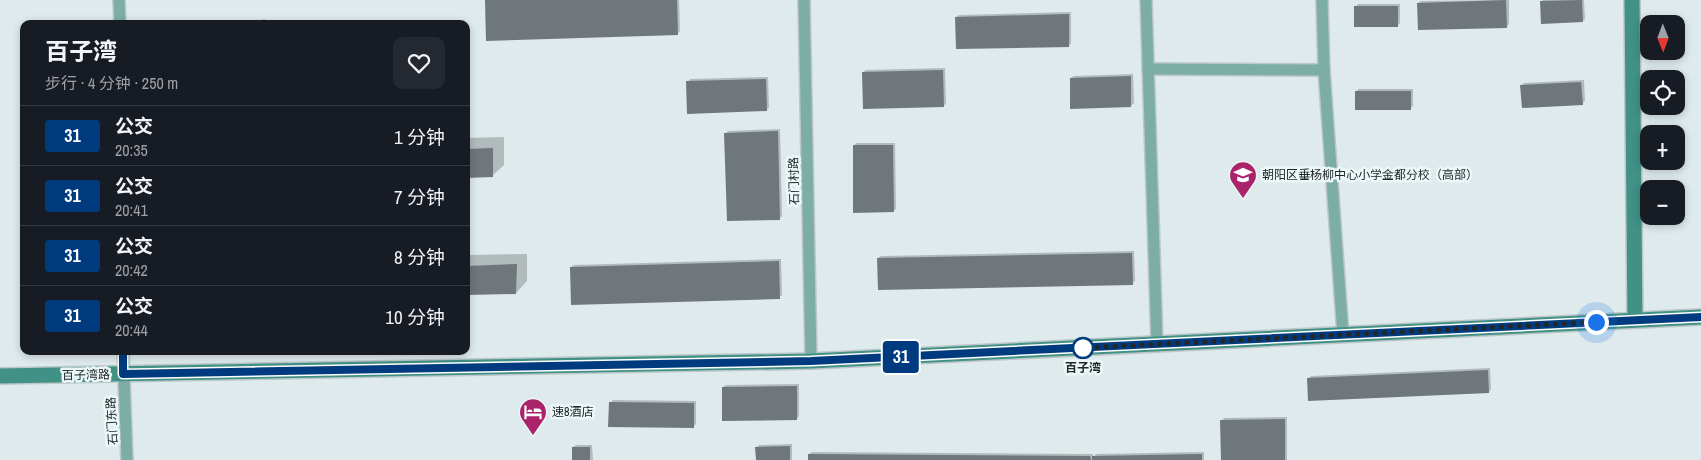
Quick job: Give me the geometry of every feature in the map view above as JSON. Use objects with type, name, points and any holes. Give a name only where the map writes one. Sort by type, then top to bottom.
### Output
[{"type":"street","points":[[119,0],[120,20]]},
{"type":"street","name":"石门村路","points":[[804,0],[811,361]]},
{"type":"street","points":[[1146,0],[1157,344]]},
{"type":"street","points":[[1322,0],[1324,70],[1343,335]]},
{"type":"street","points":[[1632,0],[1634,320]]},
{"type":"street","points":[[1148,69],[1324,70]]},
{"type":"street","name":"百子湾路","points":[[0,376],[811,361],[1701,317]]},
{"type":"street","name":"石门东路","points":[[123,355],[127,460]]},
{"type":"building","points":[[485,0],[677,0],[678,35],[486,41]]},
{"type":"building","points":[[1506,0],[1507,28],[1418,30],[1417,3]]},
{"type":"building","points":[[1582,0],[1583,22],[1541,24],[1540,1]]},
{"type":"building","points":[[1354,6],[1398,6],[1398,27],[1354,27]]},
{"type":"building","points":[[1069,14],[1069,47],[956,49],[955,17]]},
{"type":"building","points":[[943,70],[944,107],[863,109],[862,72]]},
{"type":"building","points":[[1131,76],[1131,107],[1070,109],[1070,78]]},
{"type":"building","points":[[766,79],[767,111],[687,114],[686,81]]},
{"type":"building","points":[[1581,82],[1583,105],[1522,108],[1520,85]]},
{"type":"building","points":[[1355,91],[1411,91],[1411,110],[1355,110]]},
{"type":"building","points":[[778,131],[780,220],[727,221],[724,133]]},
{"type":"building","points":[[853,145],[893,145],[894,212],[853,213]]},
{"type":"building","points":[[493,148],[493,177],[470,178],[470,149]]},
{"type":"building","points":[[1132,253],[1133,285],[878,290],[877,258]]},
{"type":"building","points":[[779,261],[780,299],[571,305],[570,267]]},
{"type":"building","points":[[517,264],[516,294],[470,295],[470,266]]},
{"type":"building","points":[[1488,370],[1489,393],[1308,401],[1307,378]]},
{"type":"building","points":[[797,386],[797,420],[722,421],[722,387]]},
{"type":"building","points":[[609,402],[694,403],[694,428],[608,427]]},
{"type":"building","points":[[1285,419],[1285,460],[1221,460],[1220,420]]},
{"type":"building","points":[[790,446],[790,460],[756,460],[755,447]]},
{"type":"building","points":[[572,447],[590,447],[590,460],[572,460]]},
{"type":"building","points":[[808,454],[1090,456],[1091,460],[808,460]]},
{"type":"building","points":[[1202,454],[1202,460],[1092,460],[1092,456]]},
{"type":"bus line","name":"31","points":[[123,355],[123,374],[811,361],[1701,317]]},
{"type":"place","name":"朝阳区垂杨柳中心小学金都分校（高部）","points":[[1243,199]]},
{"type":"place","name":"百子湾","points":[[1083,348]]},
{"type":"place","name":"速8酒店","points":[[533,436]]},
{"type":"route","points":[[1083,348],[1081,348],[1596,322]]}]
